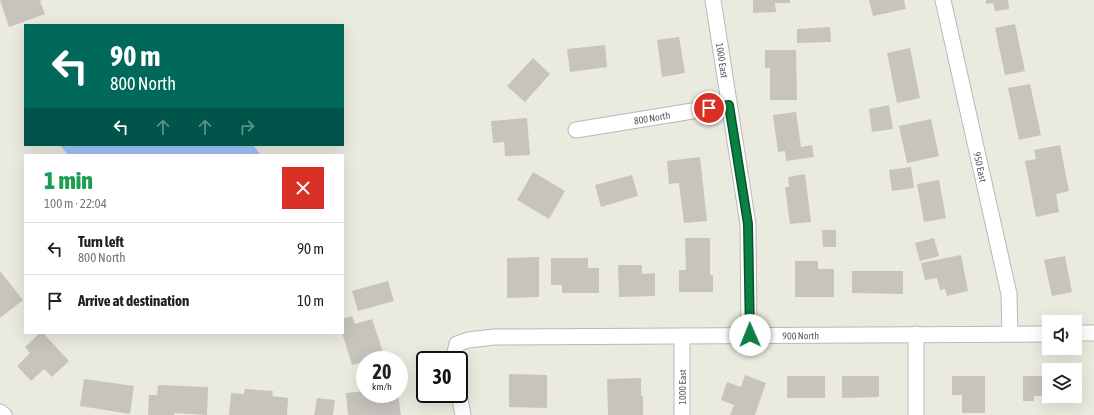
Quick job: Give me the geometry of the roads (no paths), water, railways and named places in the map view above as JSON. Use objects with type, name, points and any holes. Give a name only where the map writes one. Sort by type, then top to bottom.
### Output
[{"type":"street","name":"1000 East","points":[[713,0],[748,224],[750,335]]},
{"type":"street","name":"950 East","points":[[943,0],[1009,294],[1010,334]]},
{"type":"street","name":"800 North","points":[[576,130],[729,105]]},
{"type":"street","points":[[1082,333],[1094,333]]},
{"type":"street","points":[[916,334],[916,415]]},
{"type":"street","name":"900 North","points":[[455,351],[457,344],[468,340],[494,337],[1042,334]]},
{"type":"street","name":"1000 East","points":[[682,336],[682,415]]},
{"type":"street","points":[[460,403],[463,415]]},
{"type":"street","points":[[0,412],[4,415]]},
{"type":"water","points":[[61,146],[254,146],[260,154],[67,154]]}]
